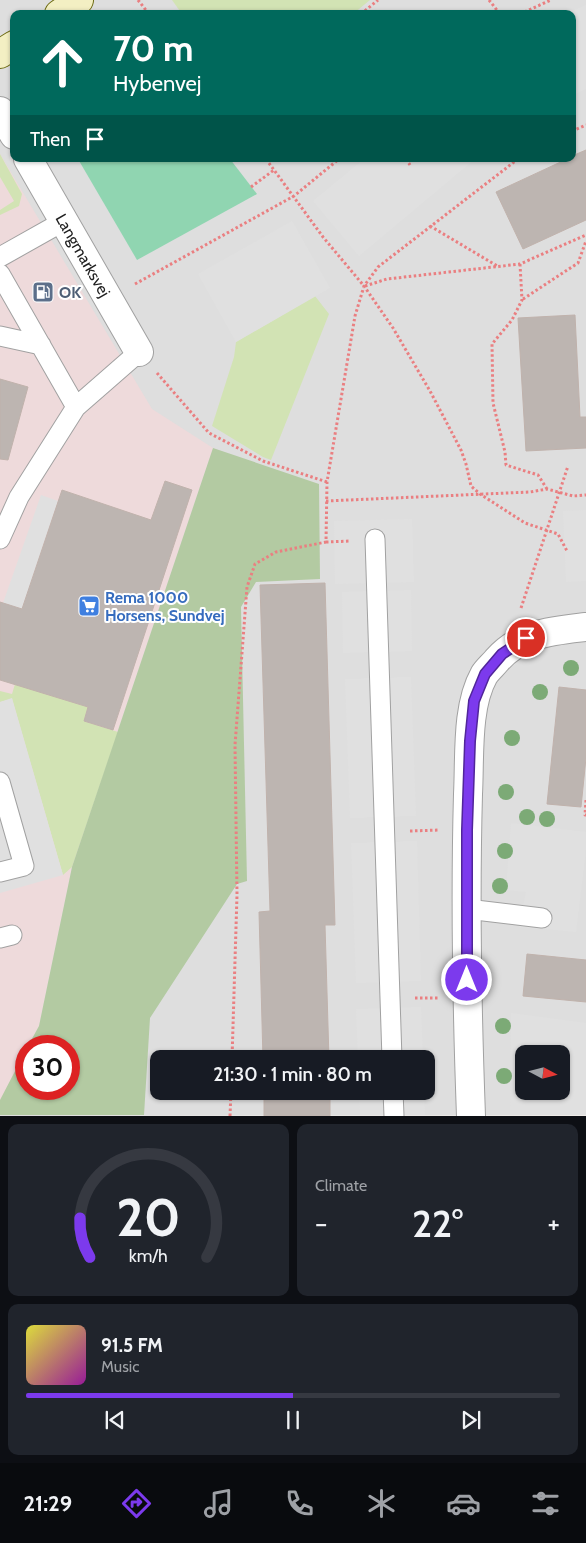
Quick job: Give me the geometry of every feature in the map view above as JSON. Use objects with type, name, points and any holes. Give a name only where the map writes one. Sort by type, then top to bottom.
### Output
[{"type":"main road","points":[[64,10],[78,0]]},
{"type":"street","points":[[0,111],[10,128]]},
{"type":"street","name":"Langmarksvej","points":[[30,162],[139,352]]},
{"type":"street","points":[[470,1116],[467,998],[467,830],[470,741],[474,701],[485,674],[502,654],[526,638],[549,631],[586,627]]},
{"type":"lane","points":[[0,257],[64,222]]},
{"type":"lane","points":[[0,274],[76,407]]},
{"type":"lane","points":[[0,336],[40,345]]},
{"type":"lane","points":[[0,539],[19,497],[76,407],[139,352]]},
{"type":"lane","points":[[375,539],[392,1050]]},
{"type":"lane","points":[[0,782],[24,866],[0,872]]},
{"type":"lane","points":[[467,909],[542,918]]},
{"type":"lane","points":[[393,1100],[394,1116]]},
{"type":"path","points":[[138,0],[147,10]]},
{"type":"path","points":[[366,10],[378,0]]},
{"type":"path","points":[[489,0],[497,10]]},
{"type":"path","points":[[529,10],[551,0]]},
{"type":"path","points":[[268,162],[323,237],[364,286],[393,328],[430,391],[461,450],[471,486],[480,494],[525,523],[558,534],[567,551]]},
{"type":"path","points":[[108,298],[294,196],[335,162]]},
{"type":"path","points":[[232,1050],[237,894],[235,745],[247,587],[255,564],[276,552],[326,542],[327,482],[355,316],[364,286],[378,267],[514,162]]},
{"type":"path","points":[[251,187],[274,170]]},
{"type":"path","points":[[430,226],[500,267]]},
{"type":"path","points":[[364,286],[387,279],[520,264],[586,234]]},
{"type":"path","points":[[522,300],[578,263],[586,241]]},
{"type":"path","points":[[520,264],[522,300],[512,320],[492,344],[494,403],[506,465],[538,475],[548,489]]},
{"type":"path","points":[[139,352],[210,433],[263,461],[327,482]]},
{"type":"path","points":[[526,638],[520,611],[568,466]]},
{"type":"path","points":[[326,501],[530,492],[548,489],[573,496],[586,495]]},
{"type":"path","points":[[586,800],[586,815]]},
{"type":"path","points":[[384,832],[467,830]]},
{"type":"path","points":[[390,998],[467,998]]},
{"type":"path","points":[[230,1116],[231,1100]]},
{"type":"shaded area","points":[[0,0],[586,0],[586,1115],[0,1116]]},
{"type":"shaded area","points":[[586,5],[586,89],[576,94],[576,10]]},
{"type":"shaded area","points":[[0,154],[152,409],[213,448],[72,867],[39,1026],[34,1035],[15,1035],[15,1073],[0,1103]]},
{"type":"shaded area","points":[[360,162],[471,162],[359,256],[313,201]]},
{"type":"shaded area","points":[[292,221],[330,288],[236,342],[198,274]]},
{"type":"shaded area","points":[[41,495],[58,501],[22,609],[3,603]]},
{"type":"shaded area","points":[[586,510],[586,581],[566,582],[563,511]]},
{"type":"shaded area","points":[[412,519],[414,582],[335,584],[334,521]]},
{"type":"shaded area","points":[[411,590],[412,651],[343,653],[342,592]]},
{"type":"shaded area","points":[[411,677],[416,816],[350,818],[345,679]]},
{"type":"shaded area","points":[[12,698],[63,875],[0,893],[0,702]]},
{"type":"shaded area","points":[[511,823],[586,832],[586,850],[576,932],[519,927],[526,892],[506,890]]},
{"type":"shaded area","points":[[417,841],[421,981],[356,983],[351,843]]},
{"type":"shaded area","points":[[421,1007],[423,1050],[358,1050],[356,1009]]},
{"type":"shaded area","points":[[511,1013],[586,1023],[586,1115],[510,1115]]},
{"type":"shaded area","points":[[359,1100],[424,1100],[425,1115],[360,1115]]},
{"type":"green space","points":[[172,0],[370,0],[358,10],[179,10]]},
{"type":"green space","points":[[0,154],[22,194],[19,206],[0,215],[0,210],[14,201],[0,177]]},
{"type":"green space","points":[[80,162],[232,162],[257,194],[137,260]]},
{"type":"green space","points":[[315,296],[329,314],[271,460],[212,426],[234,357],[236,342]]},
{"type":"green space","points":[[213,448],[319,484],[320,579],[256,582],[241,607],[247,881],[237,884],[150,1018],[144,1115],[0,1115],[0,1100],[15,1071],[15,1100],[80,1100],[80,1035],[34,1035],[39,1026],[72,867]]},
{"type":"green space","points":[[15,684],[88,707],[84,721],[118,732],[72,867],[63,875],[12,699],[0,702],[0,691],[12,694]]},
{"type":"building","points":[[586,150],[586,220],[523,249],[496,192],[561,162],[576,162],[576,154]]},
{"type":"building","points":[[575,315],[580,417],[586,417],[586,448],[526,451],[518,318]]},
{"type":"building","points":[[0,379],[28,387],[8,460],[0,459]]},
{"type":"building","name":"Rema 1000 Horsens, Sundvej","points":[[165,481],[192,490],[113,730],[84,721],[88,707],[0,680],[0,602],[22,609],[62,490],[151,520]]},
{"type":"building","points":[[325,583],[335,925],[325,925],[329,1050],[263,1050],[259,912],[270,911],[260,585]]},
{"type":"building","points":[[559,687],[586,690],[586,758],[581,807],[547,804]]},
{"type":"building","points":[[527,954],[586,960],[586,1002],[523,996]]},
{"type":"building","points":[[264,1100],[330,1100],[330,1116],[264,1116]]},
{"type":"place","name":"OK","points":[[43,292]]},
{"type":"place","name":"Rema 1000 Horsens, Sundvej","points":[[89,606]]},
{"type":"route","points":[[467,980],[467,830],[470,741],[474,701],[485,674],[502,654],[526,638]]}]
